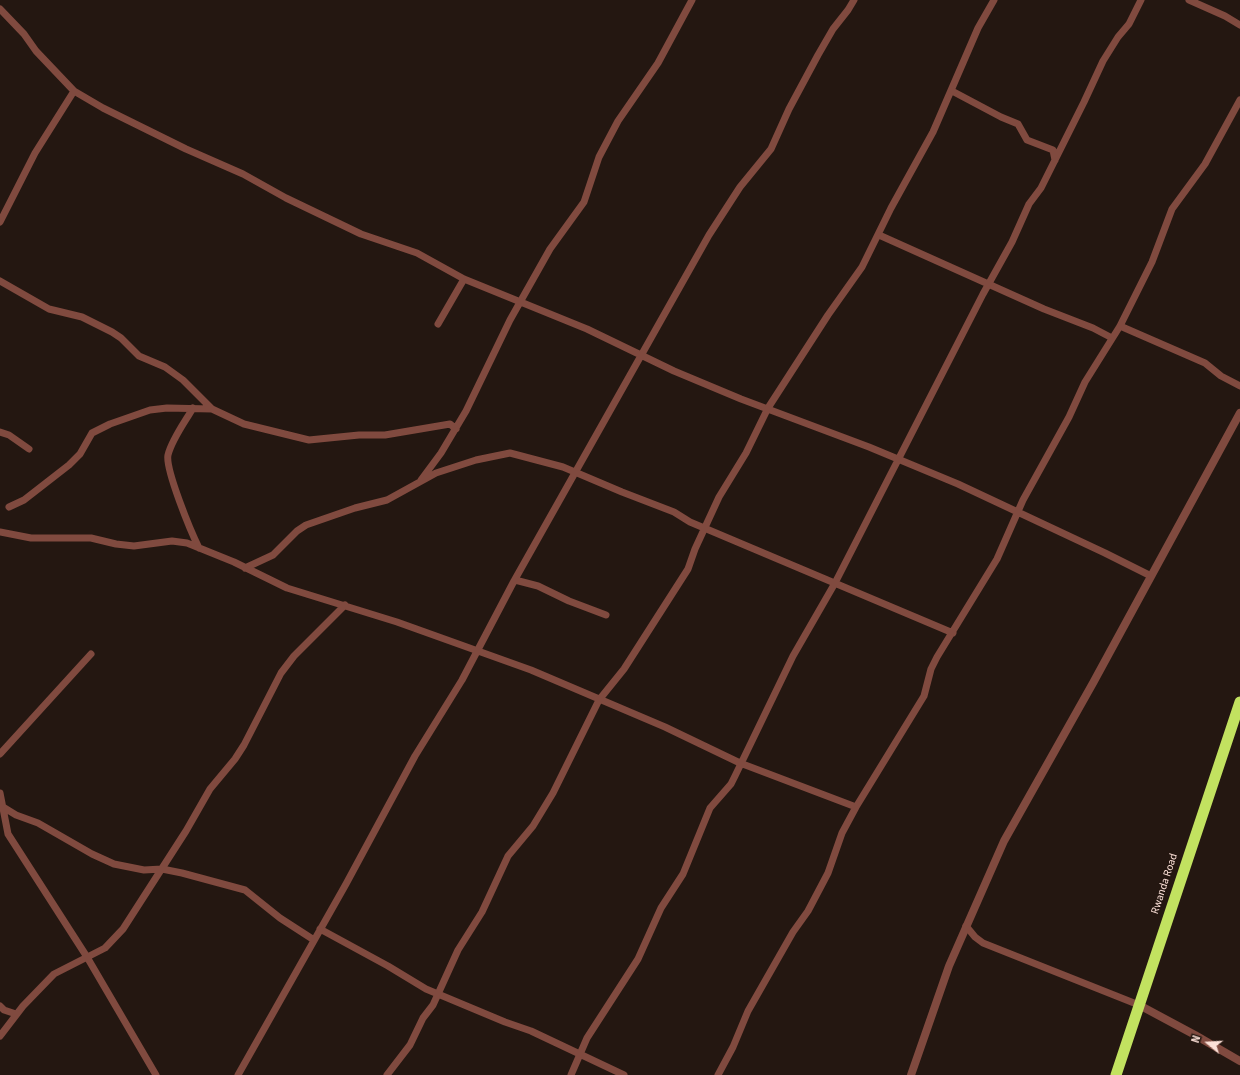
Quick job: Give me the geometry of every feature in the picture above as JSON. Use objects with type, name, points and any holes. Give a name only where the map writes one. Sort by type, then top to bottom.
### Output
[{"type":"highway","name":"Rwanda Road","points":[[1116,1075],[1240,702]]},
{"type":"street","points":[[420,482],[456,428],[475,393],[510,320],[550,249],[584,202],[597,162],[618,121],[658,63],[692,0]]},
{"type":"street","points":[[238,1075],[415,756],[477,652],[575,472],[729,201],[770,149],[789,108],[818,55],[839,20],[854,0]]},
{"type":"street","points":[[387,1075],[410,1044],[418,1027],[438,994],[458,950],[482,912],[508,856],[533,826],[550,799],[599,700],[624,669],[674,588],[688,569],[719,497],[746,453],[768,408],[828,315],[851,284],[879,235],[891,208],[933,132],[978,28],[994,0]]},
{"type":"street","points":[[571,1075],[592,1030],[638,959],[661,908],[683,874],[710,808],[731,784],[740,763],[803,638],[835,583],[898,459],[1012,242],[1028,205],[1039,192],[1103,61],[1118,37],[1129,24],[1140,0]]},
{"type":"street","points":[[1189,0],[1225,16],[1240,26]]},
{"type":"street","points":[[0,9],[24,34],[36,51],[74,91],[103,108],[186,149],[243,174],[286,198],[361,234],[417,253],[464,279],[521,302],[642,355],[674,371],[741,399],[768,408],[898,459],[976,492],[1151,576]]},
{"type":"street","points":[[0,222],[35,154],[74,91]]},
{"type":"street","points":[[952,91],[1001,117],[1018,124],[1027,140],[1053,150],[1055,160]]},
{"type":"street","points":[[718,1075],[733,1047],[748,1011],[793,932],[808,911],[828,873],[842,833],[856,807],[924,696],[931,669],[999,554],[1017,513],[1069,417],[1085,382],[1120,326],[1152,262],[1172,209],[1208,158],[1240,100]]},
{"type":"street","points":[[879,235],[1093,328],[1112,338]]},
{"type":"street","points":[[438,324],[464,279]]},
{"type":"street","points":[[0,280],[49,309],[82,317],[112,332],[139,356],[165,367],[183,380],[212,409],[244,424],[309,440],[359,435],[385,435],[450,424],[456,428]]},
{"type":"street","points":[[1120,326],[1205,363],[1221,376],[1240,386]]},
{"type":"street","points":[[9,507],[24,500],[69,465],[80,454],[92,433],[98,429],[150,410],[193,408],[212,409]]},
{"type":"street","points":[[193,408],[173,444],[167,460],[170,475],[199,548]]},
{"type":"street","points":[[911,1075],[949,966],[1004,841],[1094,683],[1240,413]]},
{"type":"street","points":[[0,432],[9,435],[29,448]]},
{"type":"street","points":[[245,568],[273,555],[297,531],[306,525],[355,508],[387,500],[436,473],[476,460],[510,453],[544,461],[575,472],[674,512],[690,522],[705,527],[953,633]]},
{"type":"street","points":[[0,532],[31,538],[91,538],[116,544],[134,546],[180,542],[199,548],[286,588],[397,622],[477,652],[531,670],[665,727],[740,763],[856,807]]},
{"type":"street","points":[[515,580],[538,586],[606,615]]},
{"type":"street","points":[[0,1036],[16,1014],[54,974],[105,948],[118,935],[162,869],[210,789],[235,759],[281,673],[294,656],[344,605]]},
{"type":"street","points":[[0,754],[91,654]]},
{"type":"street","points":[[0,793],[8,834],[87,957],[156,1075]]},
{"type":"street","points":[[3,806],[16,815],[38,822],[92,854],[114,864],[144,870],[162,869],[182,872],[245,890],[280,918],[314,940]]},
{"type":"street","points":[[966,926],[975,937],[983,943],[1139,1005],[1196,1034],[1240,1061]]},
{"type":"street","points":[[320,929],[388,966],[426,989],[505,1022],[531,1031],[624,1075]]},
{"type":"street","points":[[0,1006],[4,1010],[16,1014]]}]
